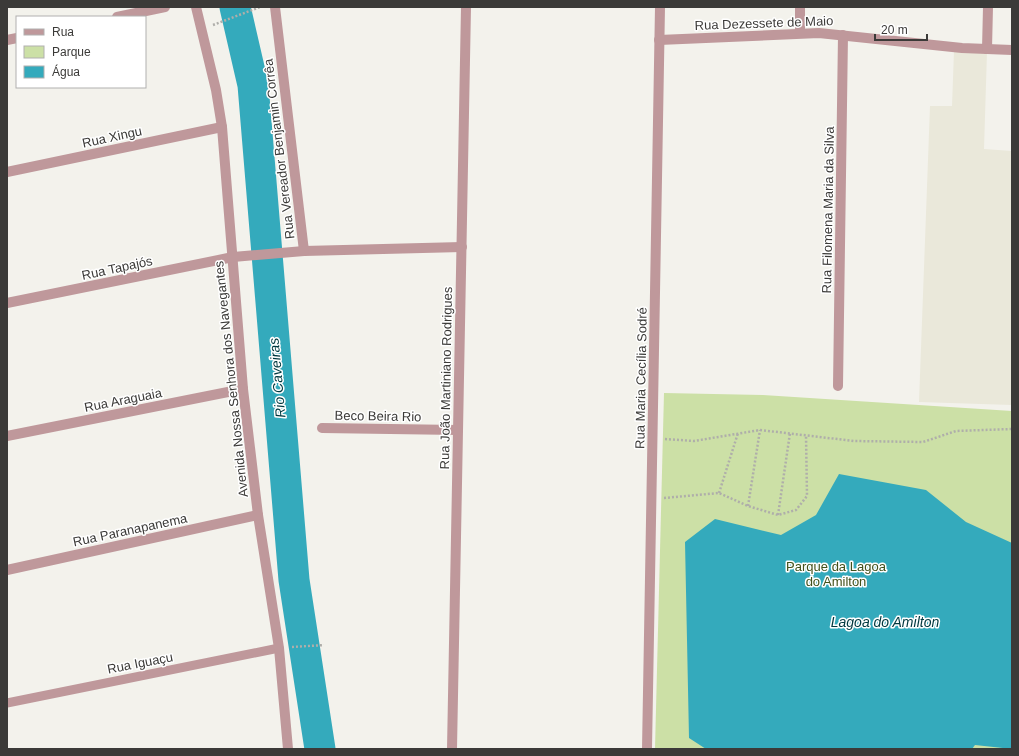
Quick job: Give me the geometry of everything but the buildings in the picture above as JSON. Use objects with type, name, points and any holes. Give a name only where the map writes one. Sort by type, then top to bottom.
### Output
[{"type":"street","points":[[122,16],[165,7]]},
{"type":"street","name":"Avenida Nossa Senhora dos Navegantes","points":[[196,7],[216,90],[222,127],[243,389],[258,515],[279,648],[288,749]]},
{"type":"street","name":"Rua Vereador Benjamin Corrêa","points":[[275,7],[299,251],[462,247]]},
{"type":"street","name":"Rua João Martiniano Rodrigues","points":[[452,749],[466,7]]},
{"type":"street","name":"Rua Maria Cecília Sodré","points":[[647,749],[660,7]]},
{"type":"street","points":[[800,7],[800,33]]},
{"type":"street","points":[[987,49],[988,7]]},
{"type":"street","name":"Rua Dezessete de Maio","points":[[660,40],[800,33],[843,35],[987,49],[1012,50]]},
{"type":"street","name":"Rua Filomena Maria da Silva","points":[[838,386],[843,35]]},
{"type":"street","name":"Rua Xingu","points":[[7,172],[222,127]]},
{"type":"street","name":"Rua Tapajós","points":[[7,303],[232,257],[299,251]]},
{"type":"street","name":"Rua Araguaia","points":[[7,436],[243,389]]},
{"type":"street","name":"Beco Beira Rio","points":[[322,428],[458,430]]},
{"type":"street","name":"Rua Paranapanema","points":[[7,570],[258,515]]},
{"type":"lane","name":"Rua Iguaçu","points":[[7,702],[279,648]]},
{"type":"path","points":[[216,24],[260,7]]},
{"type":"path","points":[[652,439],[694,441],[760,430],[854,441],[923,442],[956,432],[1012,429]]},
{"type":"path","points":[[748,506],[760,430]]},
{"type":"path","points":[[719,493],[738,433]]},
{"type":"path","points":[[778,515],[790,433]]},
{"type":"path","points":[[652,499],[719,493],[748,506],[778,515],[796,510],[807,496],[806,435]]},
{"type":"path","points":[[290,647],[324,645]]},
{"type":"shaded area","points":[[954,51],[987,52],[984,149],[1012,151],[1012,405],[919,402],[930,106],[952,106]]},
{"type":"green space","name":"Lagoa do Amilton","points":[[664,393],[763,395],[1012,411],[1012,749],[655,749]]},
{"type":"water","name":"Lagoa do Amilton","points":[[839,474],[926,490],[966,522],[1012,543],[1012,749],[975,745],[972,749],[706,749],[689,738],[685,542],[715,519],[781,535],[816,515]]},
{"type":"waterway","name":"Rio Caveiras","points":[[235,7],[253,85],[294,580],[320,749]]},
{"type":"park label","name":"Parque da Lagoa do Amilton","points":[[836,574]]}]
